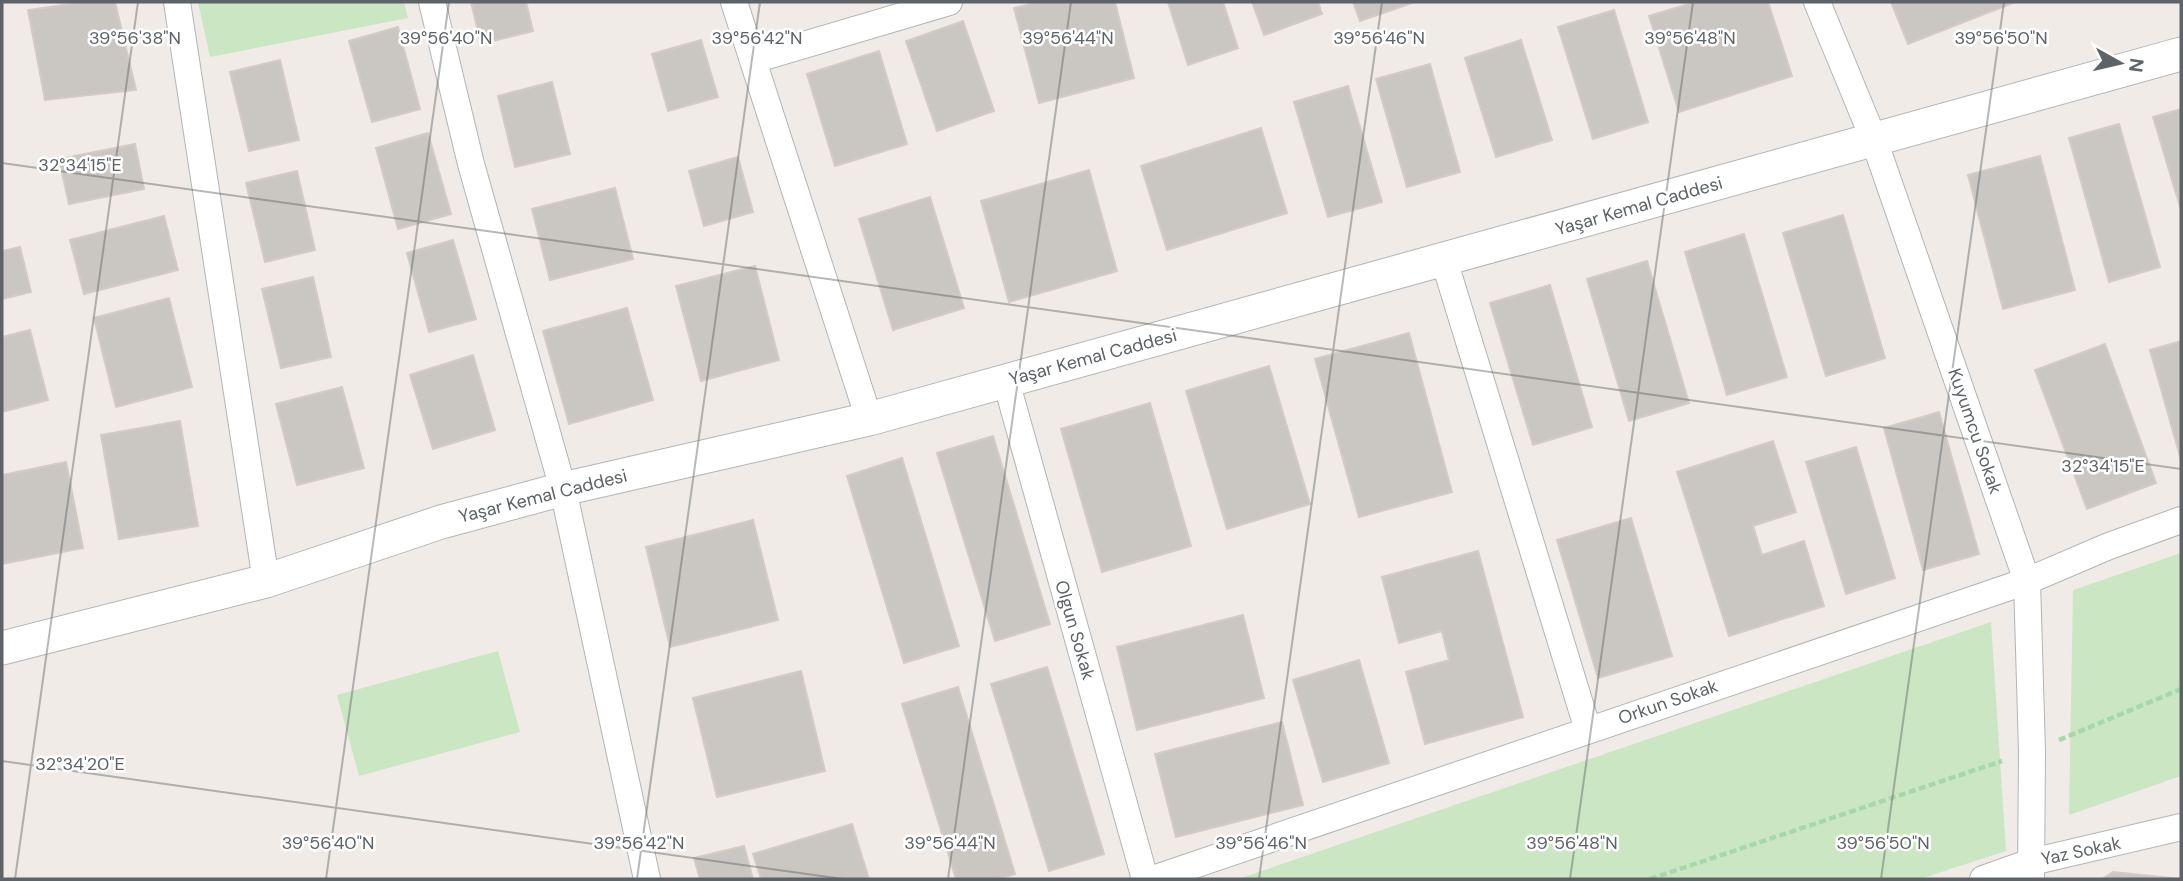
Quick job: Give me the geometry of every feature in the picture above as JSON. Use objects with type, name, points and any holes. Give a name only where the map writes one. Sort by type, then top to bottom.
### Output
[{"type":"street","points":[[177,2],[266,581]]},
{"type":"street","points":[[432,2],[471,164],[563,489],[647,879]]},
{"type":"street","points":[[734,2],[869,419]]},
{"type":"street","points":[[753,60],[949,2]]},
{"type":"street","name":"Kuyumcu Sokak","points":[[1817,2],[1874,140],[2026,581],[2032,751],[2031,870]]},
{"type":"street","name":"Yaşar Kemal Caddesi","points":[[2,648],[266,581],[441,522],[563,489],[869,419],[2181,54]]},
{"type":"street","points":[[1444,260],[1588,730]]},
{"type":"street","name":"Olgun Sokak","points":[[1006,381],[1145,879]]},
{"type":"street","name":"Orkun Sokak","points":[[1153,879],[2026,581],[2109,546],[2181,520]]},
{"type":"street","name":"Yaz Sokak","points":[[1983,879],[2031,870],[2178,830]]},
{"type":"path","points":[[1650,879],[2032,751],[2181,689]]},
{"type":"green space","points":[[198,2],[404,2],[408,18],[210,57]]},
{"type":"green space","points":[[2181,553],[2181,776],[2069,815],[2073,590]]},
{"type":"green space","points":[[1991,622],[2006,851],[1920,879],[1238,879]]},
{"type":"green space","points":[[498,651],[520,732],[359,776],[337,695]]},
{"type":"building","points":[[84,2],[115,2],[136,90],[45,100],[28,10]]},
{"type":"building","points":[[471,2],[526,2],[533,31],[481,44]]},
{"type":"building","points":[[1039,2],[1115,2],[1134,78],[1039,103],[1014,8]]},
{"type":"building","points":[[1168,2],[1223,2],[1238,48],[1188,65]]},
{"type":"building","points":[[1252,2],[1318,2],[1322,14],[1264,35]]},
{"type":"building","points":[[1353,2],[1412,2],[1412,3],[1360,21]]},
{"type":"building","points":[[1695,2],[1768,2],[1792,76],[1679,112],[1649,16]]},
{"type":"building","points":[[1891,2],[2015,2],[1908,44]]},
{"type":"building","points":[[1614,10],[1648,122],[1593,139],[1558,27]]},
{"type":"building","points":[[963,21],[994,111],[937,131],[906,41]]},
{"type":"building","points":[[398,27],[420,109],[372,122],[349,41]]},
{"type":"building","points":[[701,40],[718,97],[668,111],[652,54]]},
{"type":"building","points":[[1521,40],[1552,140],[1496,157],[1465,58]]},
{"type":"building","points":[[879,51],[907,144],[835,166],[807,74]]},
{"type":"building","points":[[280,60],[299,140],[249,151],[230,72]]},
{"type":"building","points":[[1430,64],[1460,172],[1407,187],[1376,79]]},
{"type":"building","points":[[552,82],[570,154],[515,167],[498,96]]},
{"type":"building","points":[[1348,86],[1382,202],[1328,217],[1294,102]]},
{"type":"building","points":[[2181,109],[2181,210],[2153,117]]},
{"type":"building","points":[[2119,124],[2160,267],[2109,282],[2069,138]]},
{"type":"building","points":[[1261,128],[1287,213],[1167,250],[1141,166]]},
{"type":"building","points":[[428,133],[451,214],[398,229],[376,148]]},
{"type":"building","points":[[135,144],[144,189],[69,204],[59,159]]},
{"type":"building","points":[[2040,156],[2075,290],[2003,309],[1968,175]]},
{"type":"building","points":[[738,157],[753,212],[704,226],[689,171]]},
{"type":"building","points":[[1089,170],[1117,271],[1009,302],[981,201]]},
{"type":"building","points":[[297,171],[315,250],[265,262],[246,183]]},
{"type":"building","points":[[615,188],[633,259],[550,280],[532,209]]},
{"type":"building","points":[[930,197],[964,308],[893,330],[859,219]]},
{"type":"building","points":[[1843,215],[1885,358],[1826,376],[1783,233]]},
{"type":"building","points":[[164,216],[178,270],[84,294],[70,240]]},
{"type":"building","points":[[1744,234],[1787,377],[1727,395],[1685,252]]},
{"type":"building","points":[[453,240],[476,319],[429,332],[407,253]]},
{"type":"building","points":[[20,247],[31,292],[2,299],[2,251]]},
{"type":"building","points":[[1647,261],[1689,403],[1629,421],[1587,279]]},
{"type":"building","points":[[755,266],[779,360],[701,381],[676,286]]},
{"type":"building","points":[[313,277],[331,357],[281,368],[262,289]]},
{"type":"building","points":[[1550,285],[1592,427],[1533,445],[1490,303]]},
{"type":"building","points":[[169,298],[192,387],[116,407],[94,318]]},
{"type":"building","points":[[627,308],[653,400],[569,424],[543,331]]},
{"type":"building","points":[[30,330],[48,400],[2,412],[2,337]]},
{"type":"building","points":[[1409,333],[1452,492],[1359,517],[1315,359]]},
{"type":"building","points":[[2181,341],[2181,460],[2150,350]]},
{"type":"building","points":[[2105,344],[2156,483],[2087,509],[2035,370]]},
{"type":"building","points":[[473,355],[495,430],[433,449],[410,375]]},
{"type":"building","points":[[1269,366],[1310,504],[1227,529],[1186,391]]},
{"type":"building","points":[[342,387],[364,468],[297,485],[276,404]]},
{"type":"building","points":[[1150,403],[1191,546],[1102,572],[1061,429]]},
{"type":"building","points":[[1939,412],[1979,554],[1923,570],[1884,428]]},
{"type":"building","points":[[180,421],[198,526],[119,539],[101,435]]},
{"type":"building","points":[[993,436],[1050,624],[995,641],[937,453]]},
{"type":"building","points":[[1773,441],[1796,512],[1753,526],[1762,555],[1804,541],[1824,606],[1729,636],[1677,472]]},
{"type":"building","points":[[1856,447],[1895,578],[1846,594],[1806,462]]},
{"type":"building","points":[[902,458],[959,646],[904,663],[847,476]]},
{"type":"building","points":[[66,462],[83,548],[2,564],[2,475]]},
{"type":"building","points":[[1631,518],[1672,656],[1598,678],[1557,540]]},
{"type":"building","points":[[753,520],[778,620],[670,647],[646,547]]},
{"type":"building","points":[[1478,551],[1523,717],[1425,744],[1406,672],[1449,660],[1442,631],[1399,643],[1382,577]]},
{"type":"building","points":[[1243,615],[1264,698],[1137,730],[1117,647]]},
{"type":"building","points":[[1359,660],[1389,763],[1323,782],[1293,680]]},
{"type":"building","points":[[1047,667],[1104,854],[1049,871],[991,684]]},
{"type":"building","points":[[801,671],[825,771],[717,797],[693,698]]},
{"type":"building","points":[[958,687],[1015,874],[998,879],[956,879],[902,704]]},
{"type":"building","points":[[1282,722],[1303,805],[1176,837],[1155,754]]},
{"type":"building","points":[[852,824],[869,879],[761,879],[753,854]]},
{"type":"building","points":[[744,846],[753,879],[700,879],[694,858]]},
{"type":"building","points":[[2113,872],[2181,879],[2102,879]]}]
